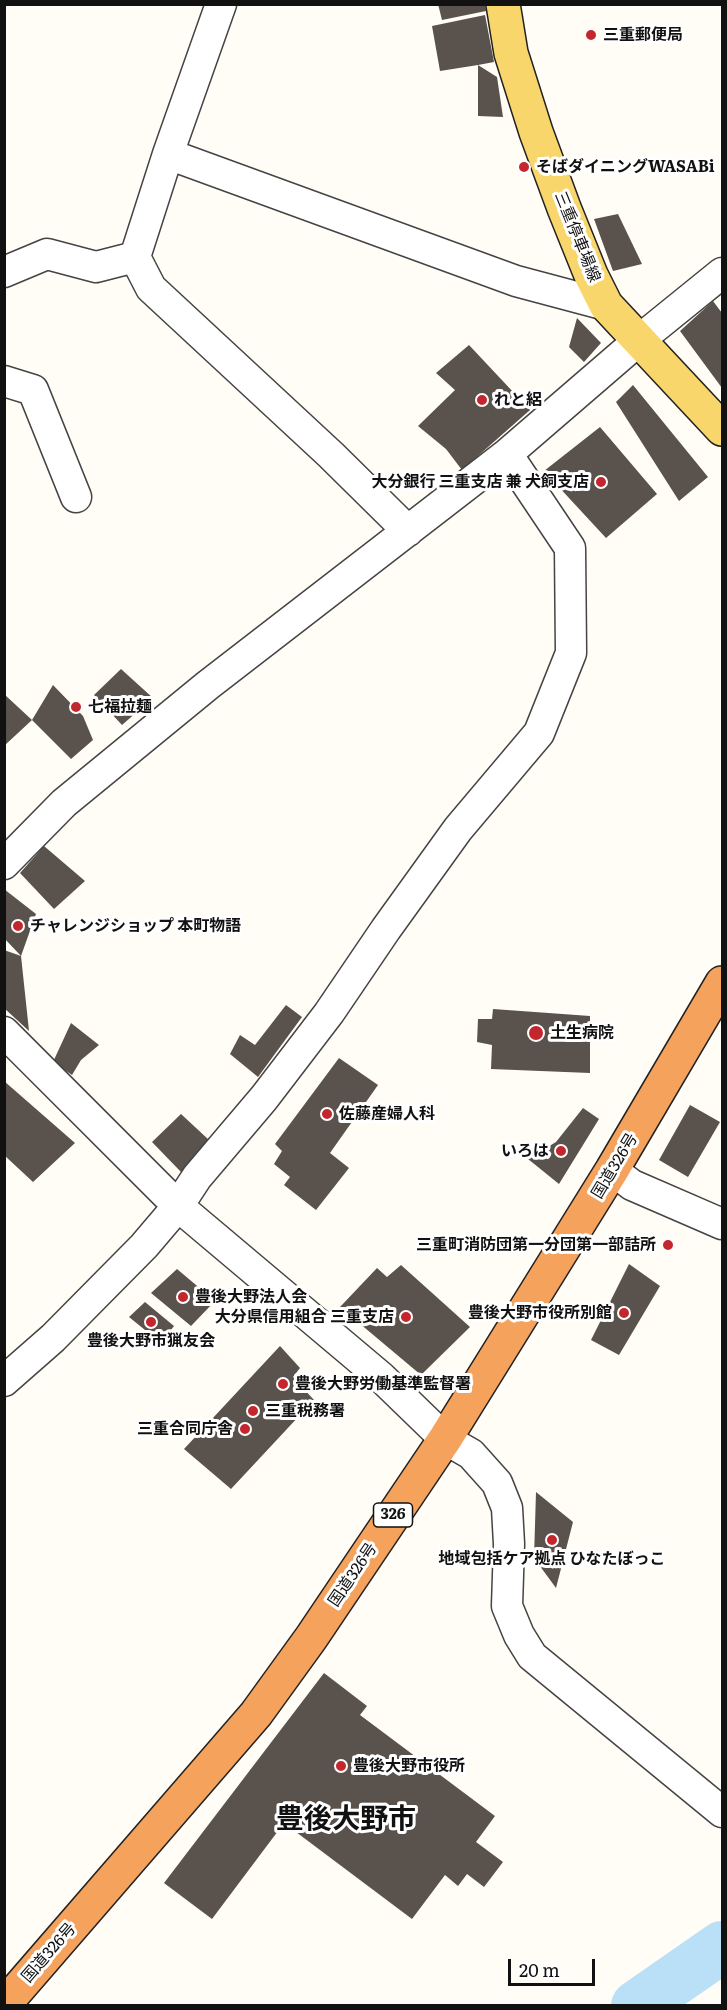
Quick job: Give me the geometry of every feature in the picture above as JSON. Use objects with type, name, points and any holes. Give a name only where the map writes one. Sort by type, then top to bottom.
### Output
[{"type":"highway","name":"国道326号","points":[[4,2005],[256,1714],[311,1638],[445,1439],[612,1170],[723,983]]},
{"type":"main road","name":"三重停車場線","points":[[503,4],[511,53],[536,132],[591,275],[606,305],[723,429]]},
{"type":"street","points":[[221,4],[168,154],[135,257],[151,288],[332,455],[408,531]]},
{"type":"street","points":[[168,154],[516,281],[606,305]]},
{"type":"street","points":[[4,272],[47,254],[96,267],[135,257]]},
{"type":"street","points":[[4,864],[64,803],[208,685],[507,454],[639,341],[723,273]]},
{"type":"street","points":[[4,381],[33,390],[76,497]]},
{"type":"street","points":[[4,1381],[53,1338],[144,1245],[178,1206],[197,1177],[264,1098],[329,1013],[458,829],[539,733],[571,654],[570,548],[507,454]]},
{"type":"street","points":[[4,1032],[178,1206],[381,1377],[445,1439],[471,1454],[497,1483],[507,1508],[509,1544],[507,1606],[519,1635],[532,1656],[723,1812]]},
{"type":"street","points":[[612,1170],[632,1185],[723,1224]]},
{"type":"building","points":[[438,4],[485,4],[486,11],[442,20]]},
{"type":"building","points":[[485,15],[494,62],[440,71],[432,26]]},
{"type":"building","points":[[478,65],[497,77],[503,117],[478,116]]},
{"type":"building","points":[[618,214],[642,264],[613,271],[594,219]]},
{"type":"building","points":[[713,301],[722,313],[722,388],[680,331]]},
{"type":"building","points":[[577,318],[601,343],[584,362],[569,347]]},
{"type":"building","name":"れと絽","points":[[469,345],[530,410],[462,470],[446,449],[418,426],[455,390],[436,373]]},
{"type":"building","points":[[633,385],[708,477],[679,501],[616,402]]},
{"type":"building","name":"大分銀行 三重支店 兼 犬飼支店","points":[[600,427],[657,494],[606,538],[544,471]]},
{"type":"building","points":[[121,669],[153,698],[122,725],[94,695]]},
{"type":"building","points":[[53,685],[83,716],[93,740],[71,759],[32,720]]},
{"type":"building","points":[[4,694],[32,720],[4,746]]},
{"type":"building","points":[[44,846],[85,881],[54,909],[20,873]]},
{"type":"building","name":"チャレンジショップ 本町物語","points":[[4,889],[36,914],[21,956],[4,938]]},
{"type":"building","points":[[4,950],[21,956],[29,1031],[4,1008]]},
{"type":"building","points":[[286,1005],[302,1017],[258,1077],[230,1054],[240,1035],[255,1045]]},
{"type":"building","name":"土生病院","points":[[493,1009],[590,1016],[590,1073],[491,1069],[492,1045],[477,1042],[478,1019],[492,1019]]},
{"type":"building","points":[[71,1023],[99,1045],[81,1060],[72,1075],[53,1062]]},
{"type":"building","name":"佐藤産婦人科","points":[[339,1058],[378,1085],[330,1153],[349,1168],[316,1210],[284,1185],[290,1177],[274,1164],[282,1151],[275,1144]]},
{"type":"building","points":[[4,1081],[75,1143],[33,1182],[4,1155]]},
{"type":"building","points":[[690,1105],[720,1122],[688,1177],[659,1160]]},
{"type":"building","name":"いろは","points":[[583,1108],[599,1119],[559,1184],[528,1159],[556,1142]]},
{"type":"building","points":[[181,1114],[209,1140],[181,1172],[152,1142]]},
{"type":"building","name":"豊後大野市役所別館","points":[[629,1264],[660,1286],[619,1355],[591,1340]]},
{"type":"building","name":"大分県信用組合 三重支店","points":[[401,1265],[470,1327],[421,1375],[340,1307],[377,1268],[387,1277]]},
{"type":"building","name":"豊後大野法人会","points":[[177,1269],[215,1301],[191,1326],[151,1293]]},
{"type":"building","name":"豊後大野市猟友会","points":[[145,1302],[174,1326],[161,1343],[129,1317]]},
{"type":"building","name":"三重合同庁舎","points":[[280,1346],[300,1368],[293,1377],[314,1400],[231,1489],[184,1449]]},
{"type":"building","name":"地域包括ケア拠点 ひなたぼっこ","points":[[536,1492],[573,1522],[556,1588],[534,1558]]},
{"type":"building","name":"豊後大野市役所","points":[[324,1673],[367,1706],[360,1715],[495,1816],[476,1842],[503,1862],[484,1887],[467,1874],[458,1886],[445,1875],[412,1919],[284,1823],[212,1919],[164,1883]]},
{"type":"waterway","points":[[637,2006],[722,1947]]},
{"type":"place","name":"三重郵便局","points":[[591,35]]},
{"type":"place","name":"そばダイニングWASABi","points":[[524,167]]},
{"type":"place","name":"れと絽","points":[[482,400]]},
{"type":"place","name":"大分銀行 三重支店 兼 犬飼支店","points":[[601,482]]},
{"type":"place","name":"七福拉麺","points":[[76,707]]},
{"type":"place","name":"チャレンジショップ 本町物語","points":[[18,926]]},
{"type":"place","name":"土生病院","points":[[536,1033]]},
{"type":"place","name":"佐藤産婦人科","points":[[327,1114]]},
{"type":"place","name":"いろは","points":[[561,1151]]},
{"type":"place","name":"三重町消防団第一分団第一部詰所","points":[[668,1245]]},
{"type":"place","name":"豊後大野法人会","points":[[183,1297]]},
{"type":"place","name":"豊後大野市役所別館","points":[[624,1313]]},
{"type":"place","name":"大分県信用組合 三重支店","points":[[406,1317]]},
{"type":"place","name":"豊後大野市猟友会","points":[[151,1322]]},
{"type":"place","name":"豊後大野労働基準監督署","points":[[283,1384]]},
{"type":"place","name":"三重税務署","points":[[253,1411]]},
{"type":"place","name":"三重合同庁舎","points":[[245,1429]]},
{"type":"place","name":"地域包括ケア拠点 ひなたぼっこ","points":[[552,1540]]},
{"type":"place","name":"豊後大野市役所","points":[[341,1766]]},
{"type":"district","name":"豊後大野市","points":[[346,1820]]}]
